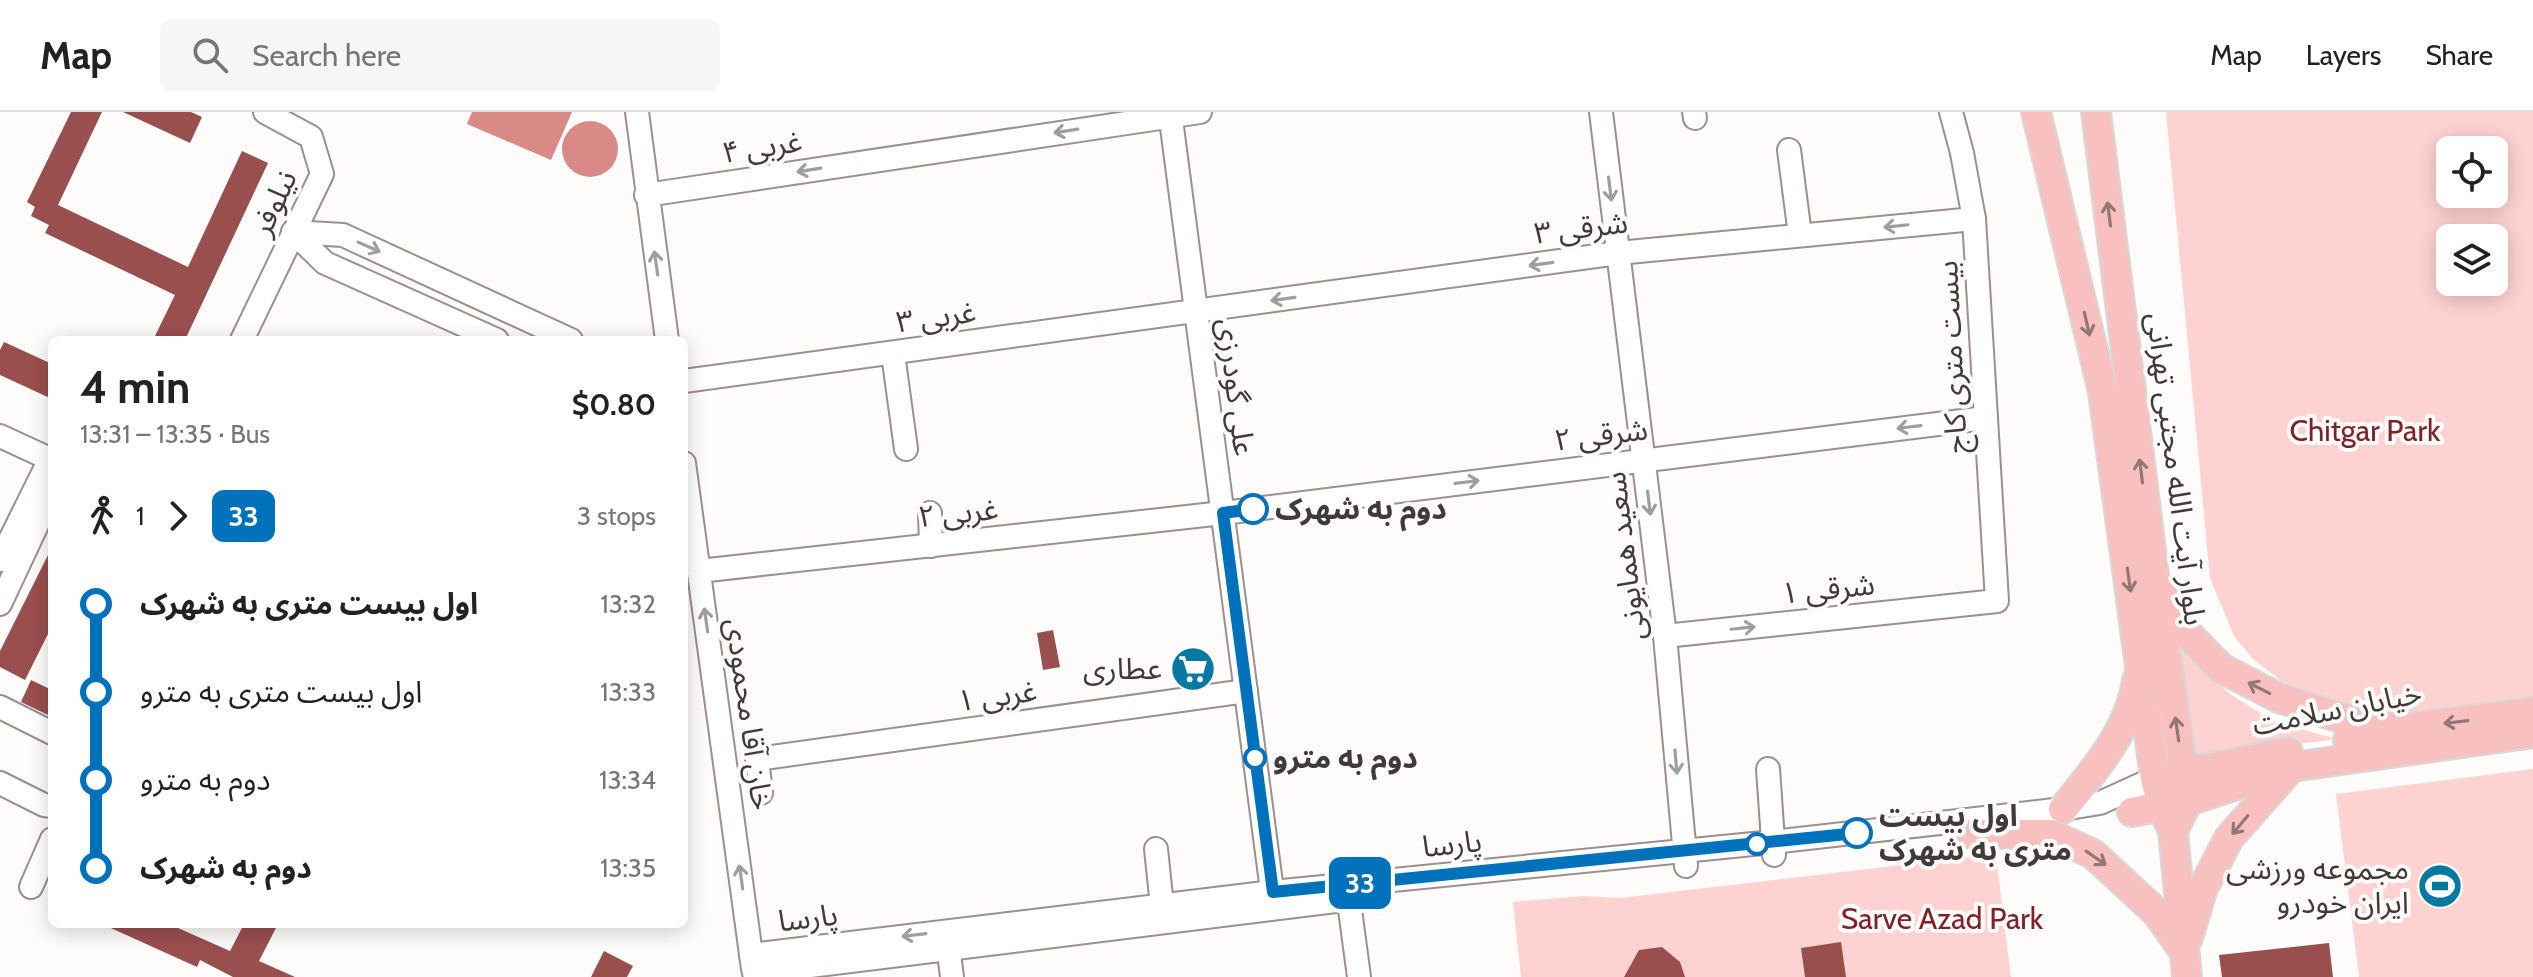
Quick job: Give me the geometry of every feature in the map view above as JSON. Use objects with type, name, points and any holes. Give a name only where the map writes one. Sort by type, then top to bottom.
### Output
[{"type":"main road","name":"بلوار آیت الله مجتبی تهرانی","points":[[2036,112],[2103,392],[2155,778],[2176,803]]},
{"type":"main road","name":"بلوار آیت الله مجتبی تهرانی","points":[[2096,112],[2154,574],[2176,803]]},
{"type":"main road","points":[[2154,574],[2186,632],[2221,668],[2279,698],[2347,720],[2414,727]]},
{"type":"main road","points":[[2063,809],[2107,754],[2122,725],[2135,695],[2140,659]]},
{"type":"main road","name":"خیابان سلامت","points":[[2176,803],[2414,727],[2533,712]]},
{"type":"main road","name":"خیابان سلامت","points":[[2176,803],[2292,767],[2533,733]]},
{"type":"main road","points":[[2185,964],[2203,888],[2229,838],[2292,767]]},
{"type":"main road","points":[[2132,812],[2176,803],[2185,964]]},
{"type":"main road","points":[[1968,834],[2050,834],[2093,854],[2157,913],[2185,964]]},
{"type":"street","name":"نیلوفر","points":[[244,336],[322,174],[311,137],[265,112]]},
{"type":"street","points":[[637,112],[666,336]]},
{"type":"street","name":"۴ غربی","points":[[646,195],[1200,112]]},
{"type":"street","name":"سعید همایونی","points":[[1601,112],[1665,636],[1685,858]]},
{"type":"street","name":"بیست متری کاج","points":[[1951,112],[1974,219],[1997,601]]},
{"type":"street","name":"علی گودرزی","points":[[1171,114],[1274,900]]},
{"type":"street","points":[[1789,150],[1800,235]]},
{"type":"street","name":"۳ شرقی","points":[[1196,311],[1618,253],[1974,219]]},
{"type":"street","points":[[293,232],[325,263],[488,336]]},
{"type":"street","points":[[293,232],[343,235],[562,336]]},
{"type":"street","name":"۳ غربی","points":[[688,380],[1196,311]]},
{"type":"street","points":[[893,354],[906,449]]},
{"type":"street","name":"۲ شرقی","points":[[1223,513],[1986,418]]},
{"type":"street","points":[[0,436],[48,459]]},
{"type":"street","points":[[0,560],[48,466]]},
{"type":"street","name":"خان آقا محمودی","points":[[688,492],[753,968]]},
{"type":"street","points":[[0,604],[48,502]]},
{"type":"street","points":[[930,513],[931,546]]},
{"type":"street","name":"۲ غربی","points":[[699,571],[1223,513]]},
{"type":"street","name":"۱ شرقی","points":[[1665,636],[1997,601]]},
{"type":"street","name":"۱ غربی","points":[[761,793],[757,759],[1246,691]]},
{"type":"street","points":[[0,707],[48,731]]},
{"type":"street","points":[[1768,769],[1774,849]]},
{"type":"street","name":"پارسا","points":[[1774,849],[2100,803],[2155,778]]},
{"type":"street","points":[[0,783],[48,806]]},
{"type":"street","name":"پارسا","points":[[947,940],[1348,892],[1774,849],[1968,834],[2132,812]]},
{"type":"street","points":[[31,887],[48,848]]},
{"type":"street","points":[[1156,849],[1162,906]]},
{"type":"street","points":[[1348,892],[1359,977]]},
{"type":"street","name":"پارسا","points":[[753,968],[1162,906],[1274,900]]},
{"type":"street","points":[[947,940],[952,977]]},
{"type":"green space","name":"Chitgar Park","points":[[2166,112],[2533,112],[2533,700],[2408,719],[2311,697],[2280,680],[2253,659],[2234,636],[2210,578]]},
{"type":"green space","points":[[2173,623],[2195,663],[2230,694],[2274,722],[2337,739],[2195,757]]},
{"type":"green space","name":"مجموعه ورزشی ایران خودرو","points":[[2533,769],[2533,977],[2359,977],[2336,794]]},
{"type":"green space","name":"Sarve Azad Park","points":[[1996,856],[2011,977],[1521,977],[1513,902],[1583,896],[1620,898]]},
{"type":"shaded area","points":[[472,112],[572,112],[551,160],[467,124]]},
{"type":"shaded area","points":[[590,121],[610,129],[618,149],[610,169],[590,177],[570,169],[562,149],[570,129]]},
{"type":"building","points":[[71,112],[102,112],[58,205],[188,267],[242,151],[268,163],[187,336],[155,336],[175,295],[45,233],[49,225],[31,216],[35,207],[27,202]]},
{"type":"building","points":[[123,112],[191,112],[202,117],[190,143]]},
{"type":"building","points":[[4,342],[48,362],[48,397],[0,375],[0,350]]},
{"type":"building","points":[[48,555],[48,634],[25,680],[0,667],[0,651]]},
{"type":"building","points":[[1053,630],[1060,667],[1043,670],[1037,633]]},
{"type":"building","points":[[31,680],[48,688],[48,715],[21,702]]},
{"type":"building","points":[[111,928],[178,928],[230,951],[242,928],[276,928],[259,961],[295,977],[233,977],[200,960],[197,967]]},
{"type":"building","points":[[1841,942],[1846,977],[1805,977],[1801,948]]},
{"type":"building","points":[[2329,943],[2333,977],[2222,977],[2219,955]]},
{"type":"building","points":[[1662,947],[1680,962],[1685,977],[1624,977],[1639,950]]},
{"type":"building","points":[[604,951],[633,966],[627,977],[591,977]]},
{"type":"bus line","name":"33","points":[[1253,509],[1223,513],[1273,892],[1857,833]]},
{"type":"place","name":"دوم به شهرک","points":[[1253,509]]},
{"type":"place","name":"عطاری","points":[[1193,669]]},
{"type":"place","name":"دوم به مترو","points":[[1255,758]]},
{"type":"place","name":"اول بیست متری به شهرک","points":[[1857,833]]},
{"type":"place","name":"مجموعه ورزشی ایران خودرو","points":[[2440,886]]}]
